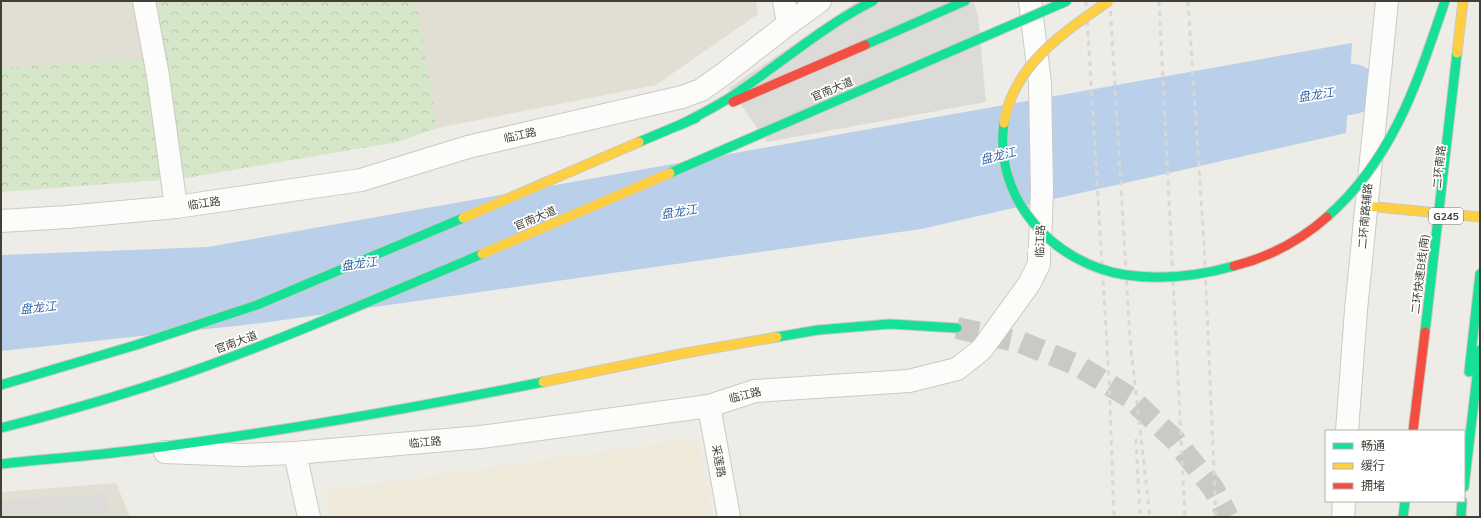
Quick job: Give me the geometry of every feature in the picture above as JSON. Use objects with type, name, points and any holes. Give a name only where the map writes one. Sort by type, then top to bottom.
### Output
[{"type":"main road","points":[[680,125],[707,112],[730,98],[766,73],[817,33],[873,1]]},
{"type":"main road","points":[[1,385],[136,345],[264,302],[471,215],[965,1]]},
{"type":"main road","name":"官南大道","points":[[1,428],[76,409],[148,387],[298,332],[532,233],[1067,1]]},
{"type":"main road","points":[[1109,1],[1052,42],[1038,56],[1017,86],[1009,101],[1002,133],[1004,165],[1009,182],[1025,213],[1051,242],[1068,254],[1087,264],[1108,272],[1159,278],[1219,272],[1274,253],[1300,238],[1323,221],[1345,201],[1366,177],[1384,150],[1400,120],[1446,1]]},
{"type":"main road","name":"二环快速B线(南)","points":[[1413,430],[1463,1]]},
{"type":"main road","name":"二环南路","points":[[1421,430],[1471,1]]},
{"type":"main road","points":[[1366,206],[1480,217]]},
{"type":"main road","points":[[1462,430],[1480,274]]},
{"type":"main road","points":[[1,464],[225,439],[393,411],[680,354],[818,330],[890,324],[957,328]]},
{"type":"main road","points":[[1465,478],[1480,350]]},
{"type":"main road","points":[[1403,517],[1405,502]]},
{"type":"main road","points":[[1411,517],[1412,502]]},
{"type":"main road","points":[[1461,517],[1462,502]]},
{"type":"street","points":[[144,1],[158,76],[176,207]]},
{"type":"street","points":[[784,1],[788,24]]},
{"type":"street","name":"临江路","points":[[1,221],[67,217],[176,207],[361,180],[468,147],[682,97],[701,90],[820,1]]},
{"type":"street","name":"临江路","points":[[136,450],[240,454],[295,453],[481,437],[709,406],[755,390],[909,381],[957,369],[982,349],[1029,284],[1039,264],[1042,190],[1040,83],[1030,1]]},
{"type":"street","name":"二环南路辅路","points":[[1347,430],[1366,206],[1387,1]]},
{"type":"street","name":"采莲路","points":[[709,406],[729,517]]},
{"type":"street","points":[[295,453],[309,517]]},
{"type":"street","points":[[1343,517],[1344,502]]},
{"type":"shaded area","points":[[1,1],[756,1],[758,14],[656,85],[437,128],[397,142],[185,178],[1,192]]},
{"type":"shaded area","points":[[858,1],[973,1],[978,16],[986,102],[767,142],[729,88]]},
{"type":"shaded area","points":[[698,438],[712,517],[319,517],[331,514],[326,491]]},
{"type":"shaded area","points":[[116,483],[130,517],[1,517],[1,492]]},
{"type":"shaded area","points":[[106,494],[108,517],[1,517],[1,500]]},
{"type":"green space","points":[[157,1],[416,1],[437,128],[397,142],[185,178],[1,192],[1,68],[166,58]]},
{"type":"water","points":[[1352,43],[1346,133],[921,229],[262,323],[1,351],[1,255],[208,247]]},
{"type":"waterway","name":"盘龙江","points":[[1281,101],[1353,89]]},
{"type":"tunnel","points":[[957,328],[1020,342],[1077,365],[1129,397],[1174,439],[1213,488],[1228,517]]},
{"type":"railway","points":[[1086,1],[1109,378],[1114,517]]},
{"type":"railway","points":[[1110,1],[1130,340],[1150,517]]},
{"type":"railway","points":[[1159,1],[1185,517]]},
{"type":"railway","points":[[1188,1],[1204,243],[1216,517]]},
{"type":"railway","points":[[1136,439],[1140,517]]},
{"type":"traffic: fast","points":[[680,125],[726,100],[838,21],[873,1]]},
{"type":"traffic: fast","points":[[865,45],[965,1]]},
{"type":"traffic: fast","points":[[956,49],[1067,1]]},
{"type":"traffic: fast","points":[[1327,217],[1350,194],[1370,170],[1401,118],[1424,61],[1445,1]]},
{"type":"traffic: fast","points":[[670,173],[956,49]]},
{"type":"traffic: fast","points":[[1425,332],[1457,53]]},
{"type":"traffic: fast","points":[[639,142],[696,118]]},
{"type":"traffic: fast","points":[[1004,123],[1003,151],[1008,177],[1019,201],[1034,223],[1052,242],[1075,257],[1099,268],[1126,275],[1154,277],[1194,275],[1234,266]]},
{"type":"traffic: fast","points":[[1,385],[136,345],[257,305],[463,218]]},
{"type":"traffic: fast","points":[[1,428],[164,381],[224,360],[335,316],[482,254]]},
{"type":"traffic: fast","points":[[1469,372],[1480,274]]},
{"type":"traffic: fast","points":[[777,337],[818,330],[890,324],[957,328]]},
{"type":"traffic: fast","points":[[1465,478],[1480,350]]},
{"type":"traffic: fast","points":[[1,464],[120,452],[239,436],[442,402],[543,382]]},
{"type":"traffic: fast","points":[[1403,517],[1405,502]]},
{"type":"traffic: fast","points":[[1461,517],[1462,502]]},
{"type":"traffic: slow","points":[[1004,123],[1009,102],[1018,84],[1030,67],[1059,37],[1109,1]]},
{"type":"traffic: slow","points":[[1457,53],[1463,1]]},
{"type":"traffic: slow","points":[[463,218],[639,142]]},
{"type":"traffic: slow","points":[[482,254],[670,173]]},
{"type":"traffic: slow","points":[[1366,206],[1480,217]]},
{"type":"traffic: slow","points":[[543,382],[680,354],[777,337]]},
{"type":"traffic: jam","points":[[733,102],[865,45]]},
{"type":"traffic: jam","points":[[1234,266],[1260,258],[1284,247],[1306,234],[1327,217]]},
{"type":"traffic: jam","points":[[1413,430],[1425,332]]}]
